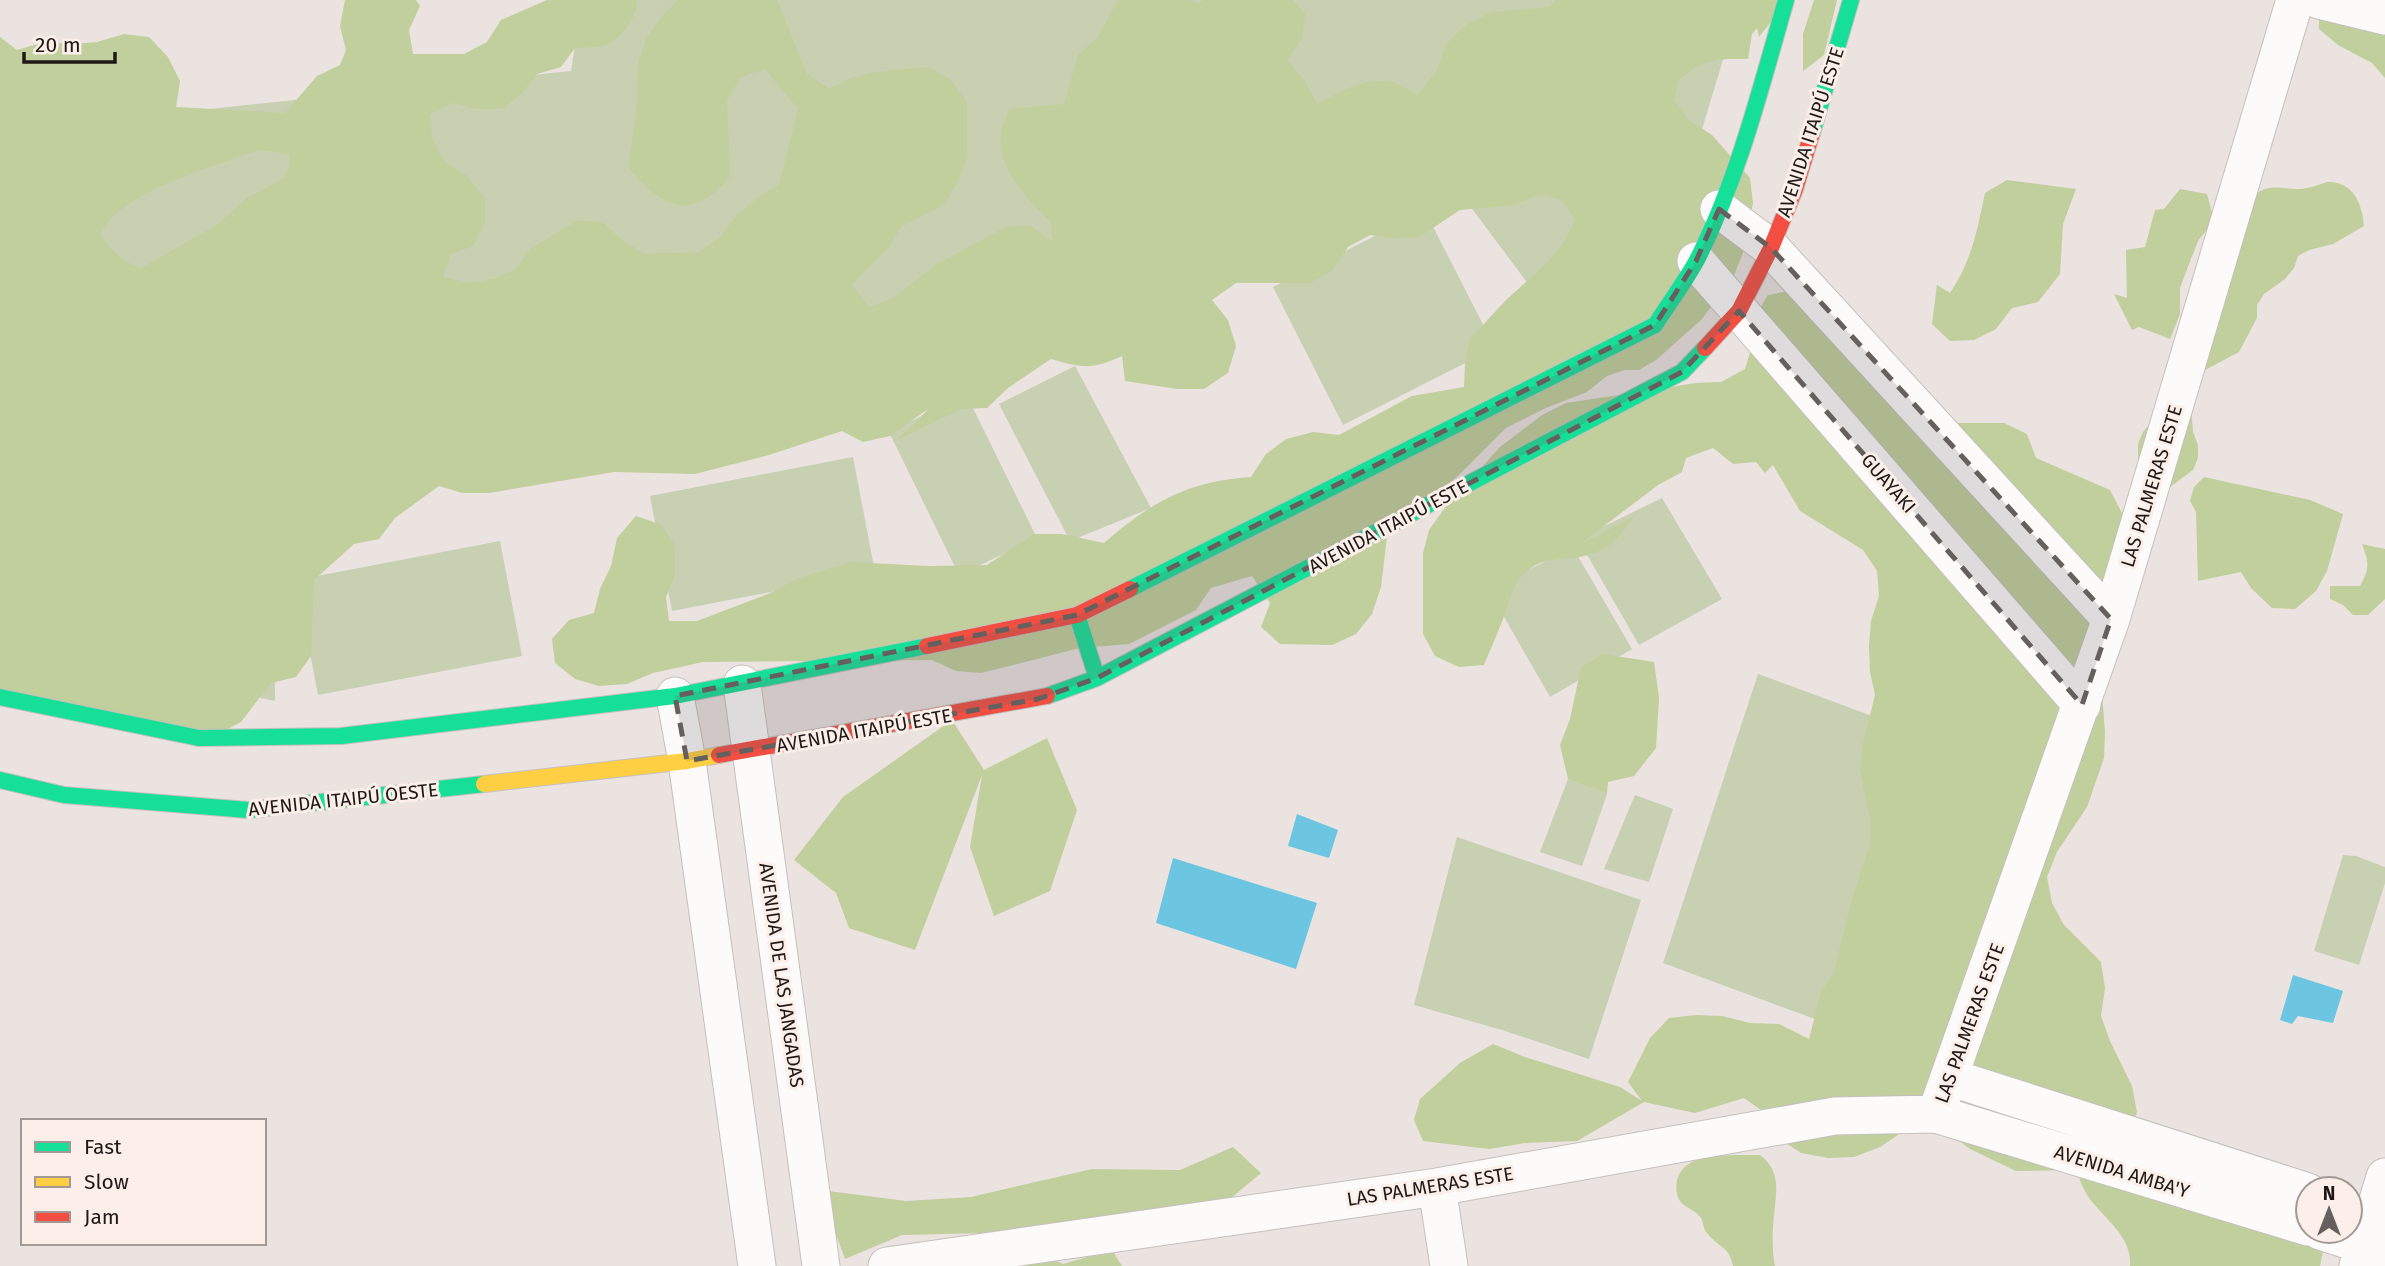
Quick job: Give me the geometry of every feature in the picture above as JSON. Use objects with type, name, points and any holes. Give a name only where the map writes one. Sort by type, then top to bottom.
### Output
[{"type":"street","points":[[0,697],[199,738],[341,736],[675,696],[1077,615],[1654,325],[1696,261],[1720,209],[1742,149],[1786,0]]},
{"type":"street","name":"AVENIDA ITAIPÚ ESTE","points":[[687,761],[1038,699],[1097,678],[1682,372],[1739,311],[1771,248],[1795,190],[1851,0]]},
{"type":"street","name":"LAS PALMERAS ESTE","points":[[887,1266],[1437,1187],[1835,1116],[1936,1114],[2111,619],[2295,0]]},
{"type":"street","points":[[2319,0],[2385,16]]},
{"type":"street","points":[[1720,209],[1771,248],[2111,619]]},
{"type":"street","name":"GUAYAKI","points":[[1696,261],[2082,705]]},
{"type":"street","points":[[1077,615],[1097,678]]},
{"type":"street","name":"AVENIDA DE LAS JANGADAS","points":[[742,684],[821,1266]]},
{"type":"street","points":[[675,696],[687,761],[758,1266]]},
{"type":"street","name":"AVENIDA ITAIPÚ OESTE","points":[[0,780],[64,795],[248,810],[687,761]]},
{"type":"street","name":"AVENIDA AMBA'Y","points":[[1949,1077],[2294,1188]]},
{"type":"street","name":"AVENIDA AMBA'Y","points":[[1936,1114],[2294,1223]]},
{"type":"street","points":[[2369,1233],[2385,1177]]},
{"type":"street","points":[[1437,1187],[1449,1266]]},
{"type":"highlighted area","points":[[1719,209],[1771,248],[2111,619],[2082,705],[1739,311],[1682,372],[1097,678],[1038,699],[687,761],[675,696],[1077,615],[1655,325],[1696,261]]},
{"type":"green space","points":[[345,0],[416,0],[420,6],[409,30],[413,54],[464,54],[487,42],[501,20],[547,0],[637,0],[630,22],[613,41],[599,47],[575,48],[561,67],[537,74],[522,93],[503,109],[477,109],[453,103],[430,114],[432,139],[445,162],[467,176],[485,198],[485,222],[473,246],[451,254],[443,277],[468,283],[495,279],[516,269],[531,248],[577,221],[603,222],[621,239],[644,254],[699,252],[720,237],[736,216],[757,198],[779,185],[798,109],[765,69],[741,77],[727,100],[730,176],[716,191],[690,205],[678,205],[653,193],[628,167],[636,116],[638,63],[647,37],[678,0],[777,0],[807,74],[829,89],[851,78],[877,72],[928,67],[951,80],[967,103],[967,157],[957,184],[943,205],[901,227],[888,249],[852,285],[869,307],[892,299],[935,265],[1006,227],[1031,226],[1052,241],[1051,222],[1033,205],[1009,172],[1001,147],[1002,129],[1009,109],[1064,104],[1078,55],[1098,37],[1118,0],[1189,0],[1198,4],[1203,0],[1293,0],[1305,14],[1302,39],[1287,60],[1305,81],[1317,104],[1356,85],[1377,81],[1398,84],[1418,94],[1437,71],[1446,44],[1466,25],[1492,12],[1549,7],[1555,0],[1788,0],[1759,37],[1757,28],[1752,34],[1748,59],[1710,61],[1695,68],[1678,81],[1674,101],[1690,121],[1712,135],[1750,178],[1753,203],[1743,253],[1732,280],[1701,320],[1656,360],[1639,370],[1625,370],[1607,376],[1587,392],[1506,428],[1460,474],[1387,537],[1381,587],[1372,614],[1356,634],[1332,645],[1280,644],[1261,627],[1270,603],[1252,576],[1211,588],[1196,610],[1129,644],[1080,648],[981,673],[956,671],[932,660],[703,662],[653,673],[627,684],[599,686],[575,679],[555,663],[552,639],[569,620],[594,613],[600,589],[611,566],[617,538],[636,516],[662,525],[675,546],[675,574],[666,597],[669,621],[697,621],[773,592],[796,579],[850,562],[928,566],[987,565],[1034,534],[1062,534],[1104,543],[1138,516],[1172,496],[1208,483],[1251,477],[1266,454],[1286,439],[1313,432],[1339,435],[1412,396],[1464,387],[1470,339],[1506,300],[1546,264],[1564,242],[1575,220],[1561,199],[1537,195],[1513,205],[1460,210],[1419,237],[1370,235],[1348,247],[1332,271],[1309,283],[1236,283],[1212,300],[1228,320],[1236,346],[1228,373],[1204,389],[1177,389],[1125,381],[1122,356],[1103,364],[1087,366],[1051,359],[1008,388],[987,408],[961,409],[893,442],[928,409],[890,436],[863,442],[842,431],[769,455],[695,474],[614,472],[489,493],[462,493],[439,486],[395,518],[379,539],[354,544],[314,580],[311,656],[296,677],[271,683],[241,722],[220,733],[0,699],[0,37],[17,50],[44,42],[97,42],[124,34],[149,37],[168,57],[180,81],[176,107],[285,113],[317,76],[340,65],[346,50],[340,26]],"holes":[[[259,150],[289,154],[289,166],[284,178],[247,198],[217,225],[141,268],[118,255],[100,234],[111,219],[127,205],[171,182]]]},
{"type":"green space","points":[[582,0],[1741,0],[1687,179],[1552,316],[1435,159],[273,520],[275,701],[0,641],[0,131],[571,71]]},
{"type":"green space","points":[[1814,0],[1837,0],[1824,55],[1803,71],[1803,34]]},
{"type":"green space","points":[[2385,0],[2385,78],[2372,63],[2338,45],[2319,29],[2319,16]]},
{"type":"green space","points":[[2007,180],[2076,189],[2063,224],[2060,274],[2038,302],[2012,308],[1996,329],[1974,340],[1950,341],[1932,324],[1937,285],[1950,293],[1969,257],[1985,193]]},
{"type":"green space","points":[[2327,182],[2350,189],[2361,209],[2364,226],[2333,244],[2309,250],[2298,256],[2294,268],[2285,279],[2264,294],[2257,305],[2257,318],[2239,352],[2205,370],[2198,381],[2191,406],[2193,432],[2198,445],[2198,458],[2193,470],[2162,493],[2138,481],[2138,444],[2143,432],[2169,401],[2250,198],[2268,188],[2302,189]]},
{"type":"green space","points":[[2180,189],[2207,194],[2214,220],[2198,241],[2180,288],[2180,314],[2170,339],[2139,327],[2132,330],[2114,294],[2127,298],[2126,250],[2145,247],[2155,210],[2164,209]]},
{"type":"green space","points":[[1425,211],[1495,348],[1343,425],[1273,287]]},
{"type":"green space","points":[[1794,290],[1953,423],[2004,423],[2027,434],[2036,458],[2110,490],[2122,513],[2128,540],[2101,682],[2104,758],[2087,807],[2057,852],[2047,877],[2052,903],[2064,925],[2101,962],[2105,988],[2101,1016],[2132,1086],[2137,1112],[2132,1126],[2294,1223],[2294,1245],[2324,1245],[2320,1266],[2130,1266],[2126,1244],[2091,1200],[2082,1186],[2077,1170],[2016,1171],[1970,1149],[1950,1134],[1927,1126],[1901,1133],[1880,1147],[1854,1157],[1828,1158],[1801,1153],[1780,1139],[1768,1115],[1744,1098],[1695,1113],[1644,1102],[1577,1141],[1525,1143],[1489,1149],[1423,1141],[1414,1120],[1420,1099],[1460,1063],[1493,1044],[1620,1087],[1642,1101],[1628,1082],[1650,1038],[1669,1018],[1722,1016],[1750,1023],[1779,1024],[1809,1039],[1821,992],[1834,972],[1853,896],[1870,844],[1870,819],[1860,770],[1863,744],[1875,695],[1870,672],[1869,646],[1871,621],[1879,596],[1877,571],[1863,550],[1800,511],[1773,465],[1765,473],[1756,462],[1733,464],[1713,448],[1686,458],[1682,472],[1658,485],[1579,545],[1633,517],[1609,545],[1584,556],[1541,563],[1525,573],[1512,591],[1484,665],[1459,667],[1435,656],[1423,634],[1423,553],[1429,530],[1444,509],[1500,447],[1542,415],[1566,403],[1696,383],[1721,382],[1745,369],[1753,343],[1754,318],[1768,295]]},
{"type":"green space","points":[[1075,366],[1151,508],[1070,541],[999,404]]},
{"type":"green space","points":[[966,394],[1037,538],[959,575],[889,432]]},
{"type":"green space","points":[[853,457],[875,572],[672,611],[650,496]]},
{"type":"green space","points":[[2204,477],[2310,500],[2343,514],[2327,571],[2316,591],[2295,609],[2272,608],[2251,588],[2241,572],[2198,581],[2196,512],[2190,501],[2194,487]]},
{"type":"green space","points":[[1662,498],[1722,599],[1639,645],[1578,539]]},
{"type":"green space","points":[[500,541],[522,656],[318,695],[296,580]]},
{"type":"green space","points":[[2362,544],[2385,549],[2385,599],[2368,615],[2353,615],[2343,605],[2330,599],[2330,586],[2360,586],[2366,575],[2367,565]]},
{"type":"green space","points":[[1573,548],[1632,649],[1550,697],[1488,589]]},
{"type":"green space","points":[[1603,654],[1654,662],[1659,698],[1656,748],[1634,776],[1608,782],[1607,794],[1568,779],[1560,745],[1570,719],[1581,667]]},
{"type":"green space","points":[[1758,674],[1924,735],[1831,1025],[1663,963]]},
{"type":"green space","points":[[952,720],[984,770],[1047,738],[1077,810],[1050,891],[994,916],[970,847],[982,775],[915,950],[849,928],[836,893],[794,860],[843,797]]},
{"type":"green space","points":[[1568,779],[1607,794],[1582,866],[1540,852]]},
{"type":"green space","points":[[1635,795],[1673,809],[1649,882],[1604,869]]},
{"type":"green space","points":[[1457,837],[1641,900],[1589,1059],[1414,1005]]},
{"type":"green space","points":[[2343,855],[2356,856],[2385,867],[2385,883],[2359,965],[2314,951]]},
{"type":"green space","points":[[1233,1147],[1261,1173],[1217,1210],[1148,1229],[902,1235],[845,1259],[820,1190],[906,1201],[971,1197],[1092,1169],[1180,1170]]},
{"type":"green space","points":[[1725,1155],[1760,1155],[1775,1175],[1775,1266],[1733,1266],[1729,1254],[1711,1238],[1699,1215],[1680,1201],[1676,1188],[1677,1180],[1682,1170],[1700,1159]]},
{"type":"green space","points":[[1112,1250],[1122,1266],[997,1266],[1052,1259],[1063,1264]]},
{"type":"water","points":[[1297,814],[1338,830],[1329,858],[1288,846]]},
{"type":"water","points":[[1173,858],[1317,903],[1296,969],[1156,923]]},
{"type":"water","points":[[2293,975],[2343,991],[2333,1023],[2298,1016],[2292,1024],[2280,1020]]},
{"type":"traffic: fast","points":[[1130,589],[1655,325],[1698,258],[1726,195],[1748,131],[1786,0]]},
{"type":"traffic: fast","points":[[1812,133],[1851,0]]},
{"type":"traffic: fast","points":[[1047,696],[1097,678],[1682,372],[1705,348]]},
{"type":"traffic: fast","points":[[1077,615],[1097,678]]},
{"type":"traffic: fast","points":[[0,697],[199,738],[341,736],[675,696],[927,646]]},
{"type":"traffic: fast","points":[[0,780],[64,795],[248,810],[484,784]]},
{"type":"traffic: slow","points":[[484,784],[719,755]]},
{"type":"traffic: jam","points":[[1705,348],[1739,311],[1771,248],[1795,189],[1812,133]]},
{"type":"traffic: jam","points":[[927,646],[1077,615],[1130,589]]},
{"type":"traffic: jam","points":[[719,755],[1047,696]]}]
